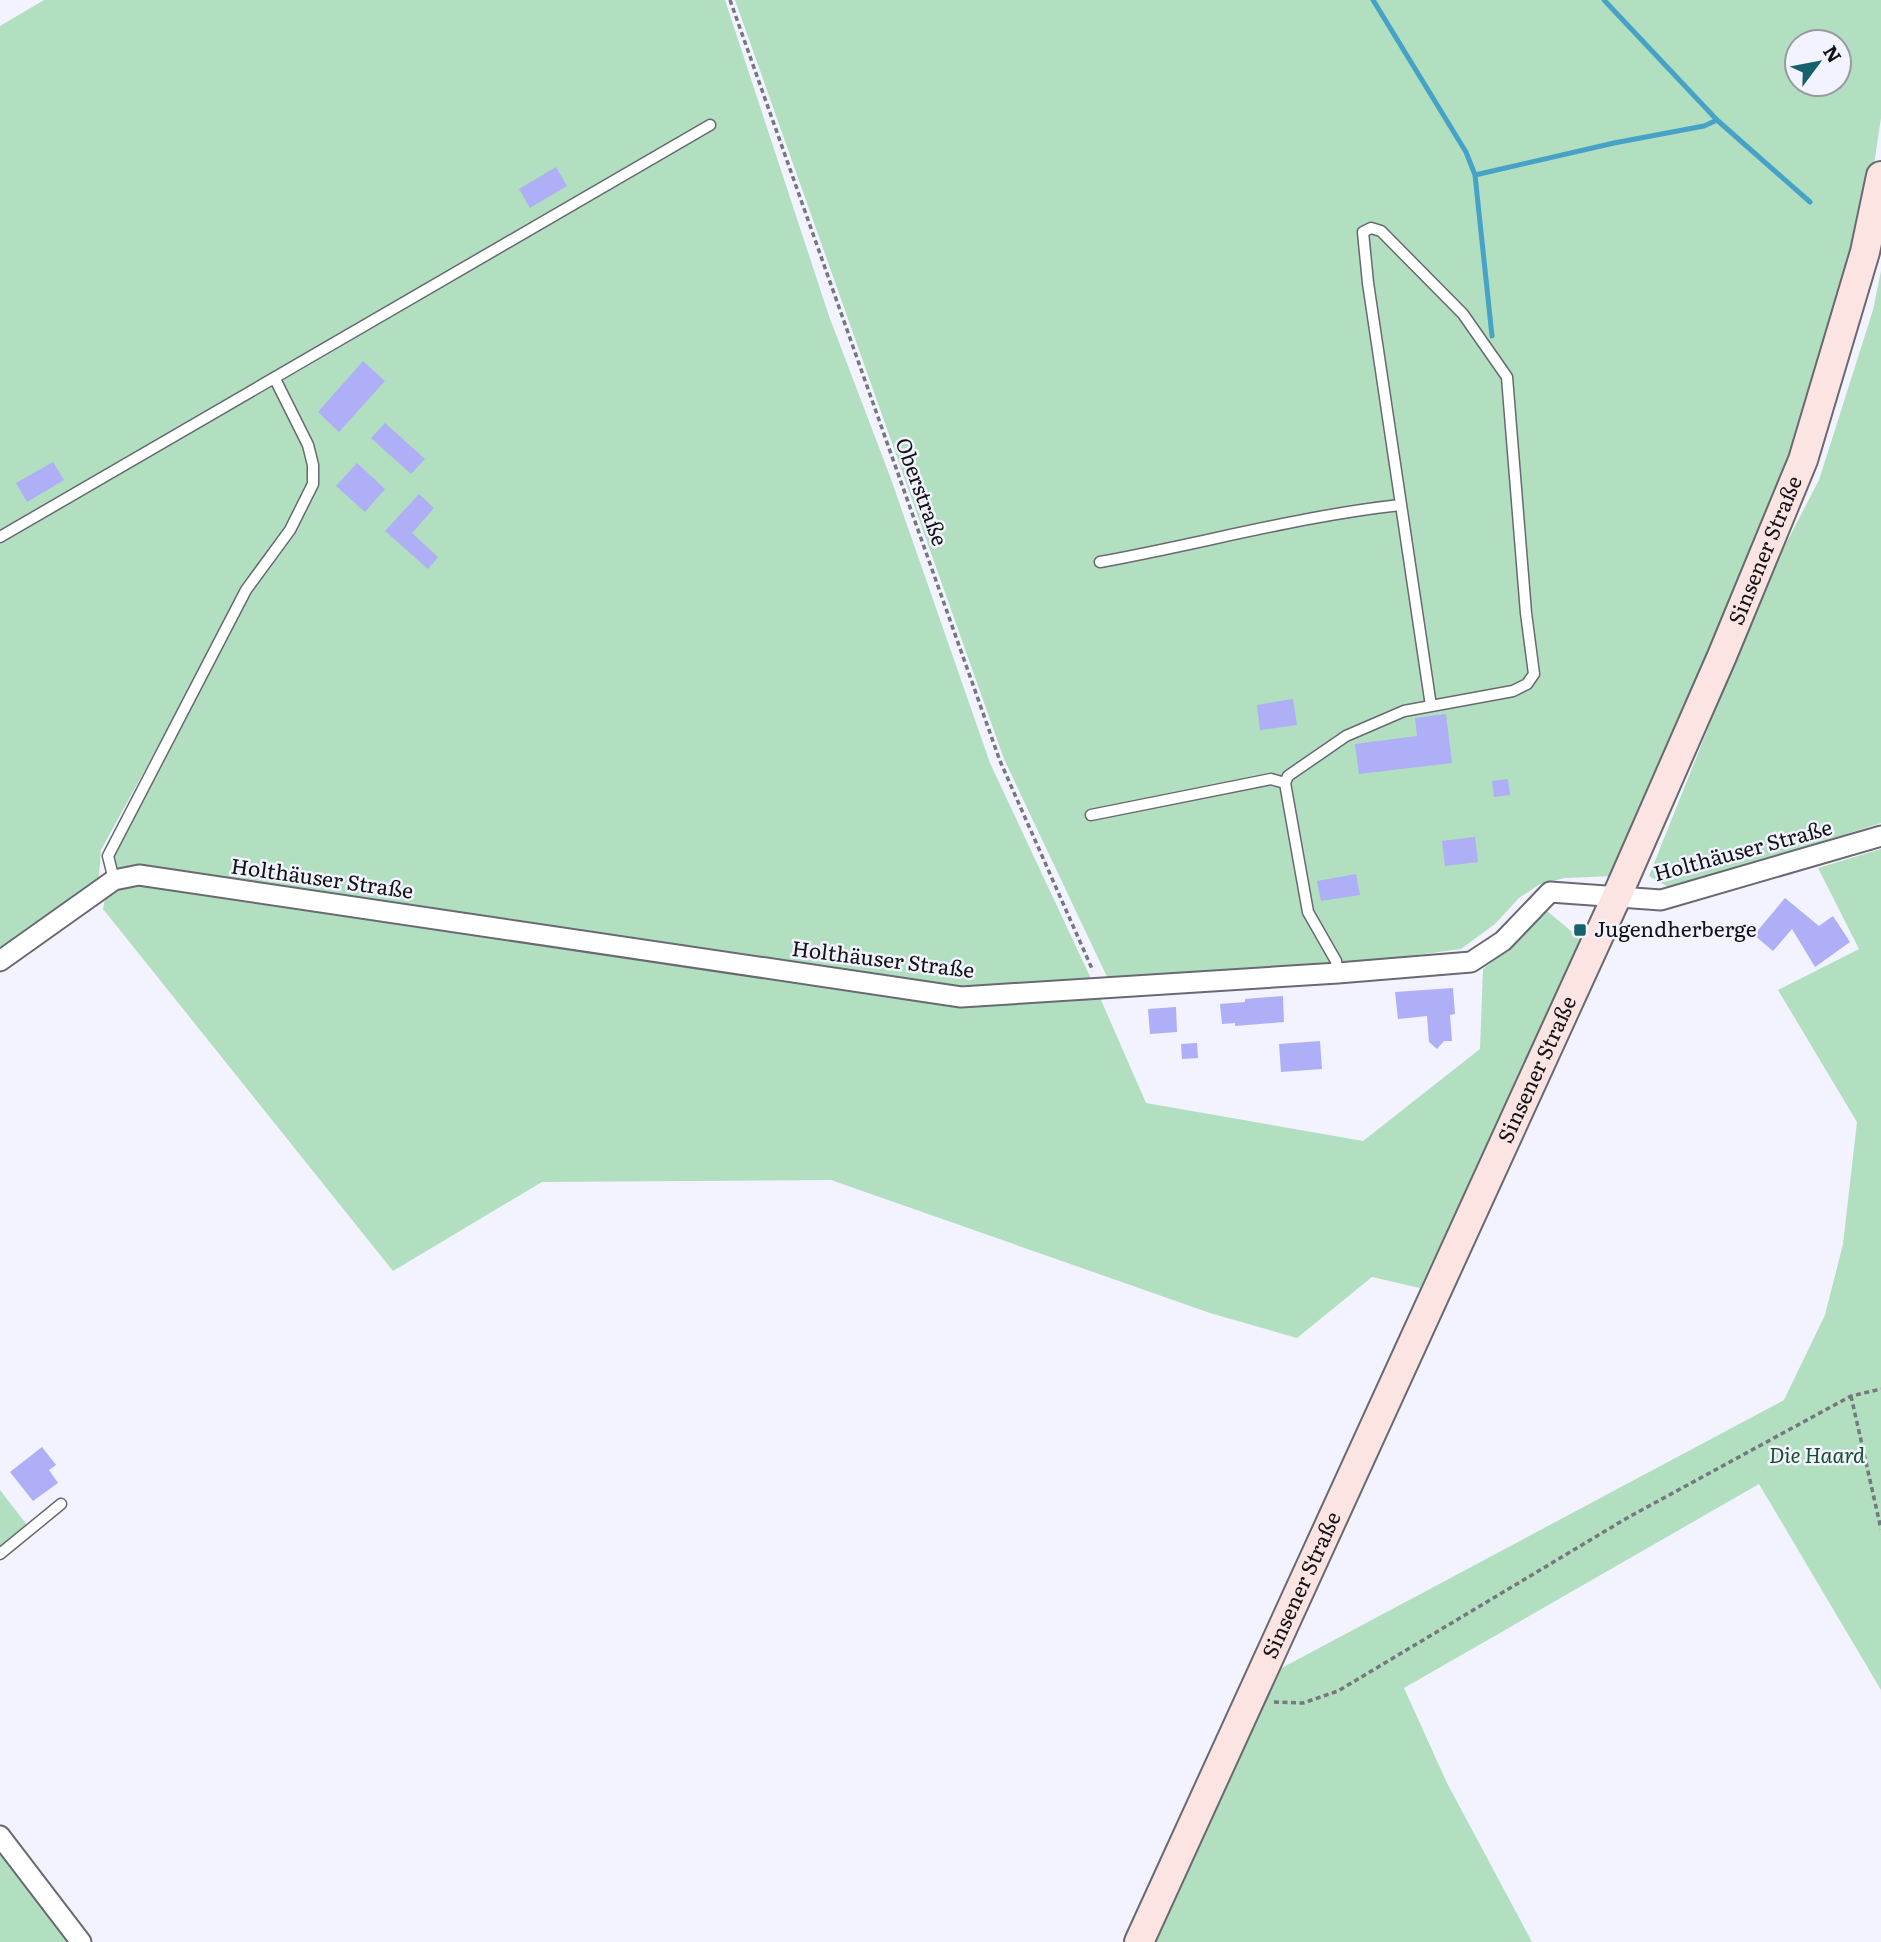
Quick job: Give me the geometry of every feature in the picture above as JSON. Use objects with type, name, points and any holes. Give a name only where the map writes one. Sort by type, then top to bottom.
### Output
[{"type":"main road","name":"Sinsener Straße","points":[[1139,1942],[1616,898],[1723,656],[1803,460],[1865,252],[1881,176]]},
{"type":"street","name":"Holthäuser Straße","points":[[0,961],[114,880],[139,875],[961,997],[1338,973],[1471,962],[1503,941],[1550,892],[1661,900],[1881,836]]},
{"type":"street","points":[[0,1836],[80,1942]]},
{"type":"lane","points":[[0,537],[710,125]]},
{"type":"lane","points":[[1338,973],[1336,961],[1308,912],[1285,783],[1288,776],[1346,736],[1404,711],[1513,691],[1528,684],[1534,674],[1525,613],[1507,377],[1455,306],[1381,231],[1371,228],[1363,232],[1400,505],[1431,706]]},
{"type":"lane","points":[[114,880],[108,856],[246,590],[290,530],[313,484],[313,465],[308,445],[275,379]]},
{"type":"lane","points":[[1100,562],[1175,549],[1339,512],[1400,505]]},
{"type":"lane","points":[[1091,815],[1271,779],[1285,783]]},
{"type":"lane","points":[[0,1554],[61,1504]]},
{"type":"path","name":"Oberstraße","points":[[730,0],[1000,761],[1100,987]]},
{"type":"path","points":[[1252,1695],[1269,1702],[1303,1703],[1338,1691],[1628,1518],[1851,1396],[1881,1389]]},
{"type":"path","points":[[1851,1396],[1881,1529]]},
{"type":"green space","points":[[44,0],[725,0],[829,316],[891,479],[990,763],[1146,1103],[1363,1141],[1480,1049],[1483,969],[1513,945],[1547,911],[1583,941],[1420,1288],[1372,1277],[1297,1338],[1210,1313],[831,1180],[542,1182],[393,1271],[103,909],[113,858],[244,602],[237,602],[101,850],[98,889],[0,956],[0,26]]},
{"type":"green space","points":[[735,0],[1881,0],[1881,118],[1870,191],[1789,461],[1615,876],[1565,878],[1540,884],[1519,898],[1495,924],[1461,949],[1342,965],[1108,979],[1004,759]]},
{"type":"green space","points":[[1881,271],[1881,823],[1670,888],[1649,876],[1768,578],[1819,480],[1873,310]]},
{"type":"green space","name":"Die Haard","points":[[1881,849],[1881,1690],[1759,1484],[1404,1688],[1447,1783],[1532,1942],[1151,1942],[1276,1671],[1784,1400],[1825,1315],[1843,1244],[1857,1122],[1778,990],[1859,949],[1818,868]]},
{"type":"green space","points":[[0,1490],[27,1525],[0,1547]]},
{"type":"green space","points":[[0,1840],[78,1942],[0,1942]]},
{"type":"building","points":[[556,167],[567,186],[530,208],[519,189]]},
{"type":"building","points":[[363,361],[385,381],[339,432],[318,412]]},
{"type":"building","points":[[385,423],[425,459],[411,474],[371,438]]},
{"type":"building","points":[[53,462],[64,480],[27,502],[16,483]]},
{"type":"building","points":[[357,463],[385,489],[365,512],[336,486]]},
{"type":"building","points":[[419,494],[434,508],[412,533],[438,557],[428,569],[385,531]]},
{"type":"building","points":[[1293,699],[1297,725],[1260,730],[1257,705]]},
{"type":"building","points":[[1446,714],[1452,763],[1359,774],[1355,744],[1417,736],[1415,718]]},
{"type":"building","points":[[1508,779],[1510,795],[1494,797],[1492,781]]},
{"type":"building","points":[[1475,837],[1478,862],[1445,866],[1442,841]]},
{"type":"building","points":[[1356,874],[1360,895],[1321,901],[1317,881]]},
{"type":"building","points":[[1785,898],[1819,926],[1833,916],[1850,942],[1815,967],[1792,929],[1773,951],[1754,935]]},
{"type":"building","points":[[1453,988],[1455,1014],[1450,1015],[1452,1041],[1444,1041],[1437,1049],[1429,1042],[1427,1016],[1398,1019],[1395,992]]},
{"type":"building","points":[[1283,996],[1284,1022],[1235,1026],[1235,1023],[1222,1024],[1220,1004]]},
{"type":"building","points":[[1176,1007],[1177,1032],[1150,1034],[1148,1009]]},
{"type":"building","points":[[1320,1041],[1322,1069],[1281,1072],[1279,1044]]},
{"type":"building","points":[[1197,1043],[1198,1058],[1182,1059],[1181,1044]]},
{"type":"building","points":[[42,1447],[56,1465],[49,1470],[58,1483],[33,1501],[10,1472]]},
{"type":"waterway","points":[[1373,0],[1466,152],[1475,175],[1492,336]]},
{"type":"waterway","points":[[1604,0],[1717,120],[1810,202]]},
{"type":"waterway","points":[[1475,175],[1614,143],[1704,126],[1717,120]]},
{"type":"place","name":"Jugendherberge","points":[[1580,930]]}]
